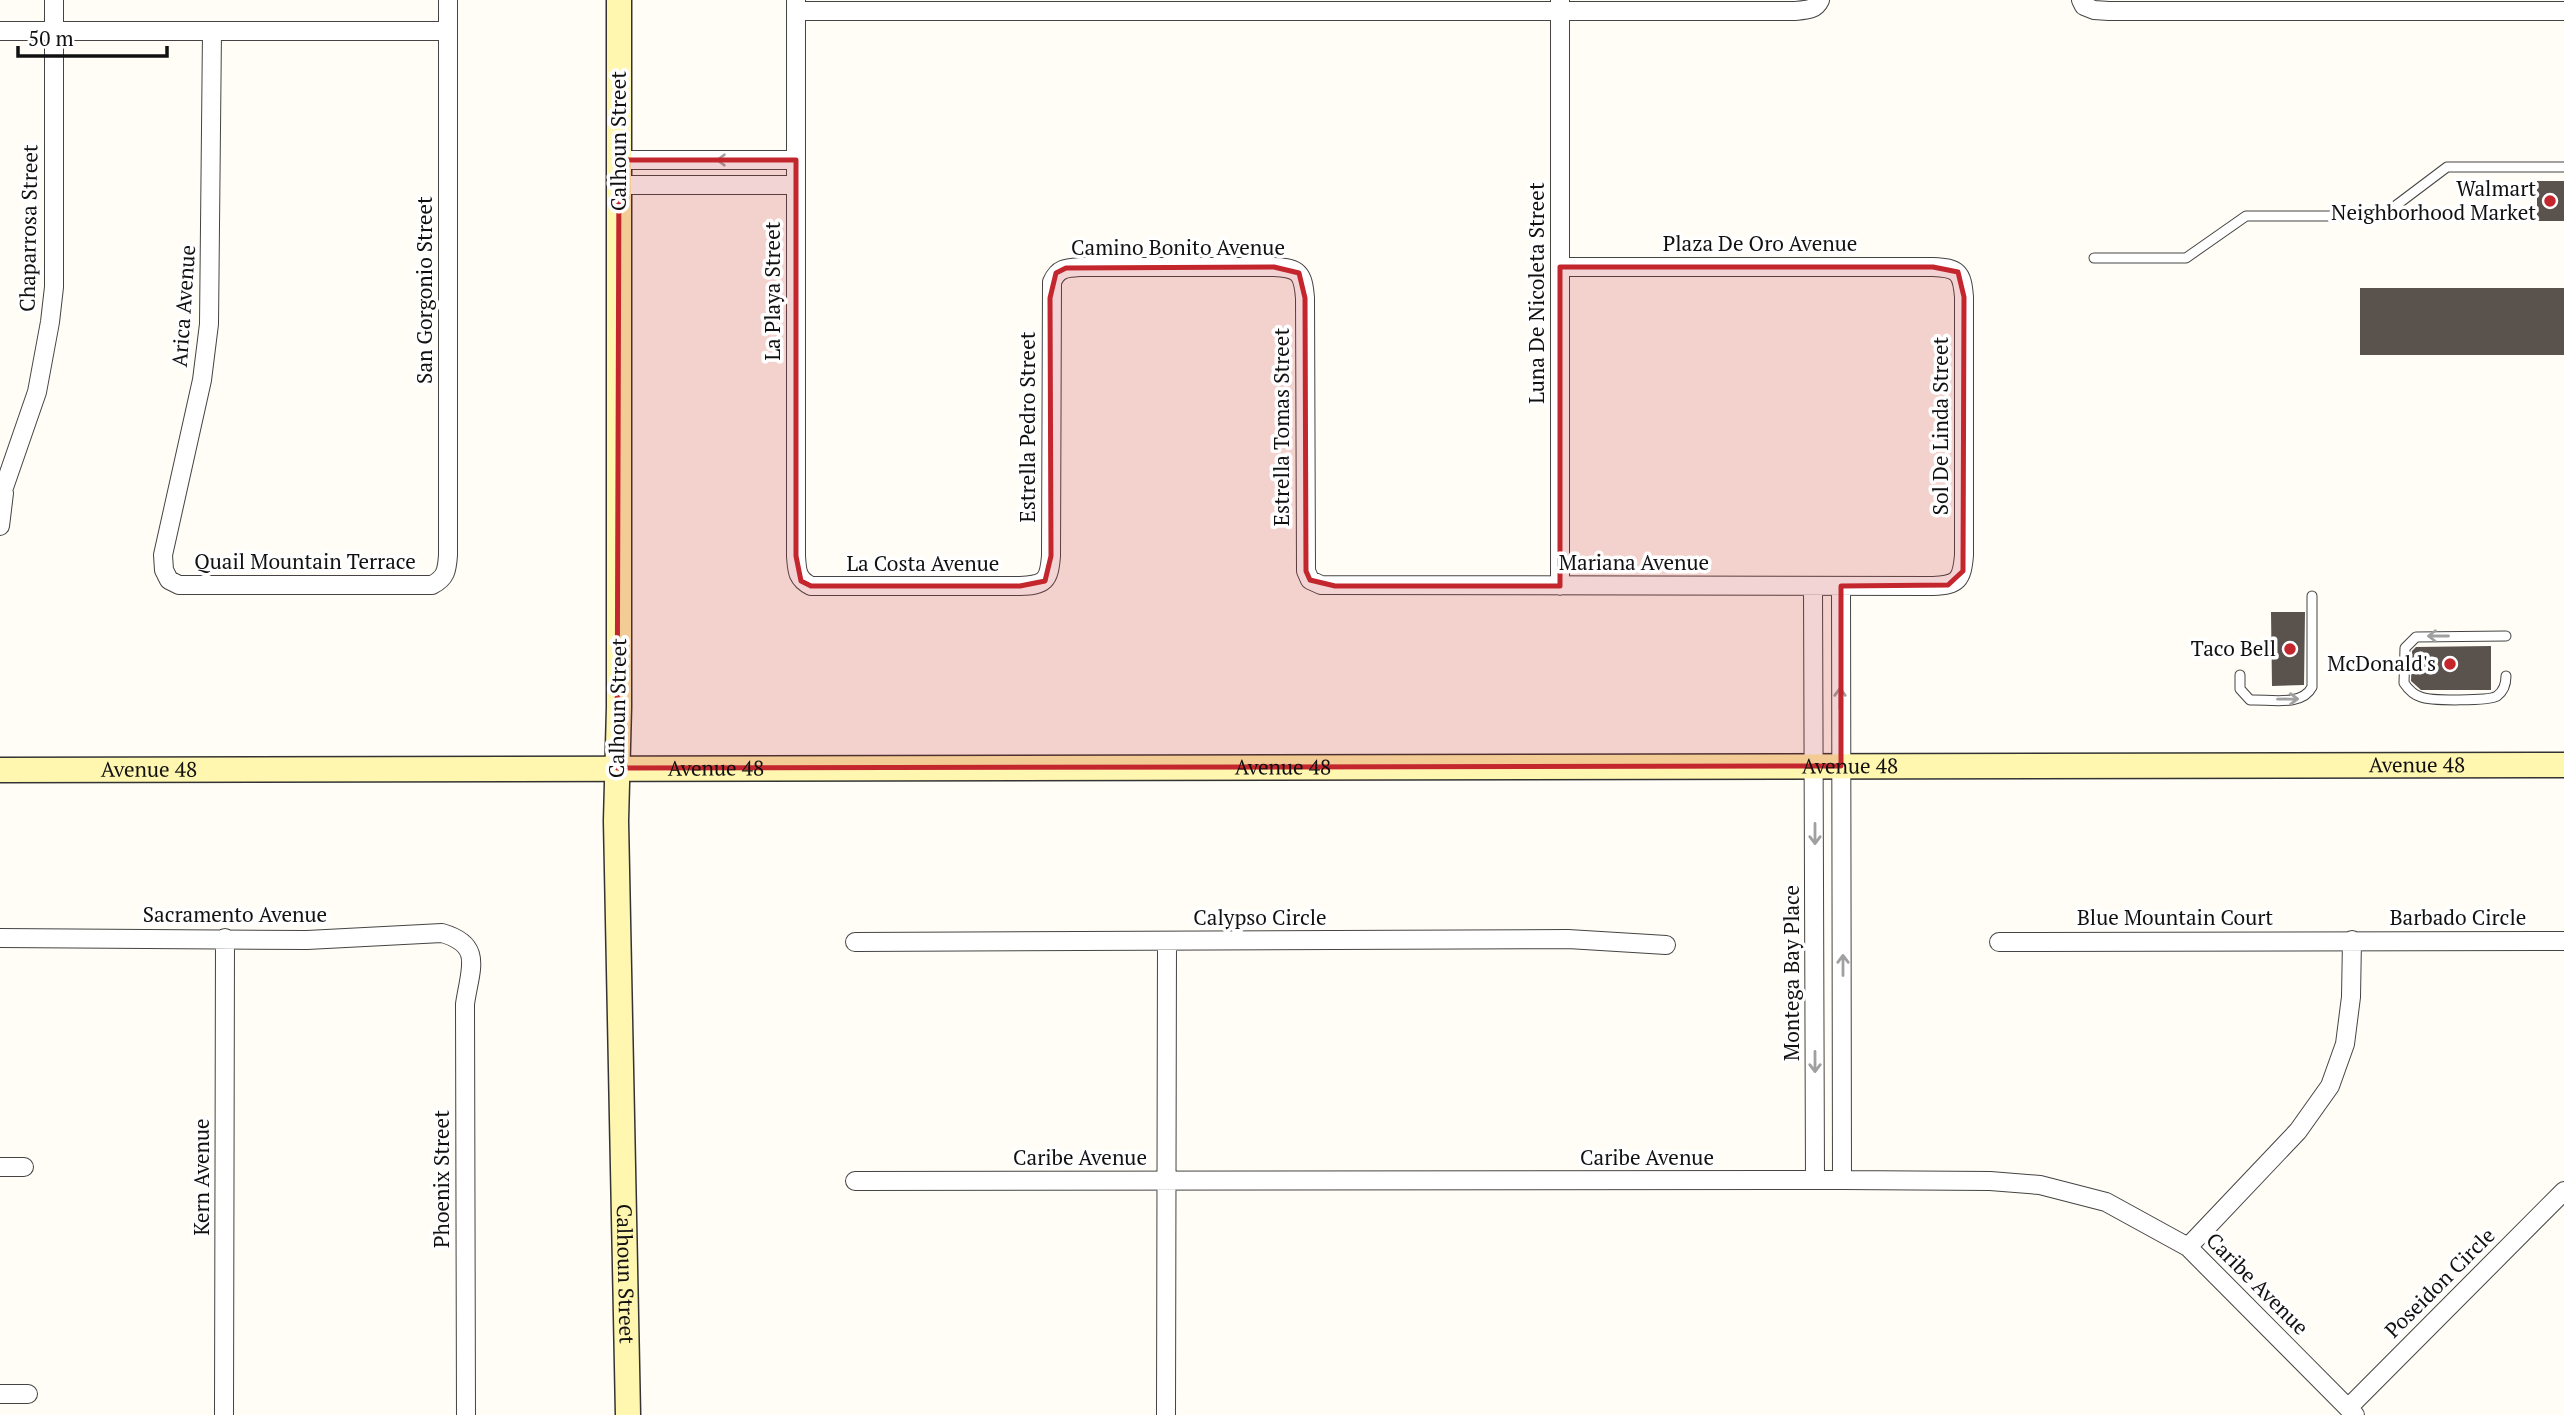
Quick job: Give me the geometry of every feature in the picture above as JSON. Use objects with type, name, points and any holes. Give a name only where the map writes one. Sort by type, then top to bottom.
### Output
[{"type":"main road","name":"Calhoun Street","points":[[619,0],[620,707],[617,846],[628,1415]]},
{"type":"main road","name":"Avenue 48","points":[[0,770],[2564,765]]},
{"type":"street","name":"Chaparrosa Street","points":[[0,526],[2,496],[37,392],[54,287],[54,0]]},
{"type":"street","name":"San Gorgonio Street","points":[[442,580],[447,570],[448,555],[448,0]]},
{"type":"street","points":[[796,5],[1560,5],[1793,11],[1808,10],[1819,3]]},
{"type":"street","points":[[2082,3],[2094,10],[2109,11],[2564,11]]},
{"type":"street","name":"La Playa Street","points":[[796,5],[796,556],[801,581]]},
{"type":"street","name":"Luna De Nicoleta Street","points":[[1560,5],[1560,586]]},
{"type":"street","points":[[0,31],[448,31]]},
{"type":"street","name":"Arica Avenue","points":[[169,580],[164,570],[163,555],[202,380],[209,324],[212,31]]},
{"type":"street","points":[[619,160],[796,160]]},
{"type":"street","points":[[619,185],[796,185]]},
{"type":"street","name":"Camino Bonito Avenue","points":[[1056,273],[1066,268],[1274,267],[1289,268],[1299,273]]},
{"type":"street","name":"Plaza De Oro Avenue","points":[[1560,267],[1948,267],[1958,272]]},
{"type":"street","name":"Sol De Linda Street","points":[[1958,272],[1963,282],[1964,297],[1964,555],[1958,580]]},
{"type":"street","name":"Estrella Pedro Street","points":[[1045,581],[1050,571],[1051,556],[1051,298],[1052,282],[1056,273]]},
{"type":"street","name":"Estrella Tomas Street","points":[[1299,273],[1304,282],[1305,298],[1305,555],[1306,571],[1310,580]]},
{"type":"street","name":"Quail Mountain Terrace","points":[[169,580],[179,585],[432,585],[442,580]]},
{"type":"street","name":"Mariana Avenue","points":[[1310,580],[1321,585],[1335,586],[1941,586],[1958,580]]},
{"type":"street","name":"La Costa Avenue","points":[[801,581],[811,586],[1035,586],[1045,581]]},
{"type":"street","name":"Montega Bay Place","points":[[1813,586],[1815,1180]]},
{"type":"street","points":[[1841,586],[1842,1180]]},
{"type":"street","name":"Sacramento Avenue","points":[[0,938],[307,940],[442,933],[458,937],[467,944]]},
{"type":"street","name":"Kern Avenue","points":[[224,1415],[225,938]]},
{"type":"street","name":"Calypso Circle","points":[[855,942],[1568,939],[1666,945]]},
{"type":"street","points":[[2188,1247],[2298,1131],[2330,1086],[2345,1044],[2351,997],[2352,940]]},
{"type":"street","name":"Barbado Circle","points":[[2352,940],[2564,941]]},
{"type":"street","name":"Blue Mountain Court","points":[[1999,942],[2352,940]]},
{"type":"street","points":[[1166,1415],[1167,941]]},
{"type":"street","name":"Phoenix Street","points":[[466,1415],[465,1004],[471,958],[467,944]]},
{"type":"street","points":[[0,1167],[23,1167]]},
{"type":"street","name":"Caribe Avenue","points":[[855,1181],[1842,1180],[1990,1181],[2040,1185],[2106,1202],[2188,1247],[2352,1411]]},
{"type":"street","name":"Poseidon Circle","points":[[2352,1411],[2564,1191]]},
{"type":"street","points":[[0,1394],[29,1394]]},
{"type":"lane","points":[[2094,258],[2186,258],[2246,216],[2382,216],[2447,167],[2564,167]]},
{"type":"lane","points":[[2239,675],[2239,689],[2249,700],[2302,699],[2310,692],[2312,596]]},
{"type":"lane","points":[[2506,636],[2416,637],[2404,652],[2404,683],[2413,693],[2424,699],[2489,699],[2502,691],[2506,676]]},
{"type":"highlighted area","points":[[619,160],[796,160],[796,556],[801,581],[811,586],[1020,586],[1045,581],[1051,556],[1050,298],[1056,273],[1066,268],[1274,267],[1299,273],[1305,298],[1306,571],[1310,580],[1335,586],[1560,586],[1560,267],[1933,267],[1958,272],[1964,297],[1963,571],[1948,585],[1841,586],[1841,766],[617,768]]},
{"type":"building","name":"Walmart Neighborhood Market","points":[[2537,181],[2564,181],[2564,221],[2537,221]]},
{"type":"building","points":[[2360,288],[2564,288],[2564,355],[2360,355]]},
{"type":"building","name":"Taco Bell","points":[[2271,612],[2305,612],[2304,685],[2272,686]]},
{"type":"building","name":"McDonald's","points":[[2491,646],[2491,690],[2421,690],[2411,681],[2412,651],[2416,647]]},
{"type":"place","name":"Walmart Neighborhood Market","points":[[2550,201]]},
{"type":"place","name":"Taco Bell","points":[[2290,649]]},
{"type":"place","name":"McDonald's","points":[[2450,664]]}]
